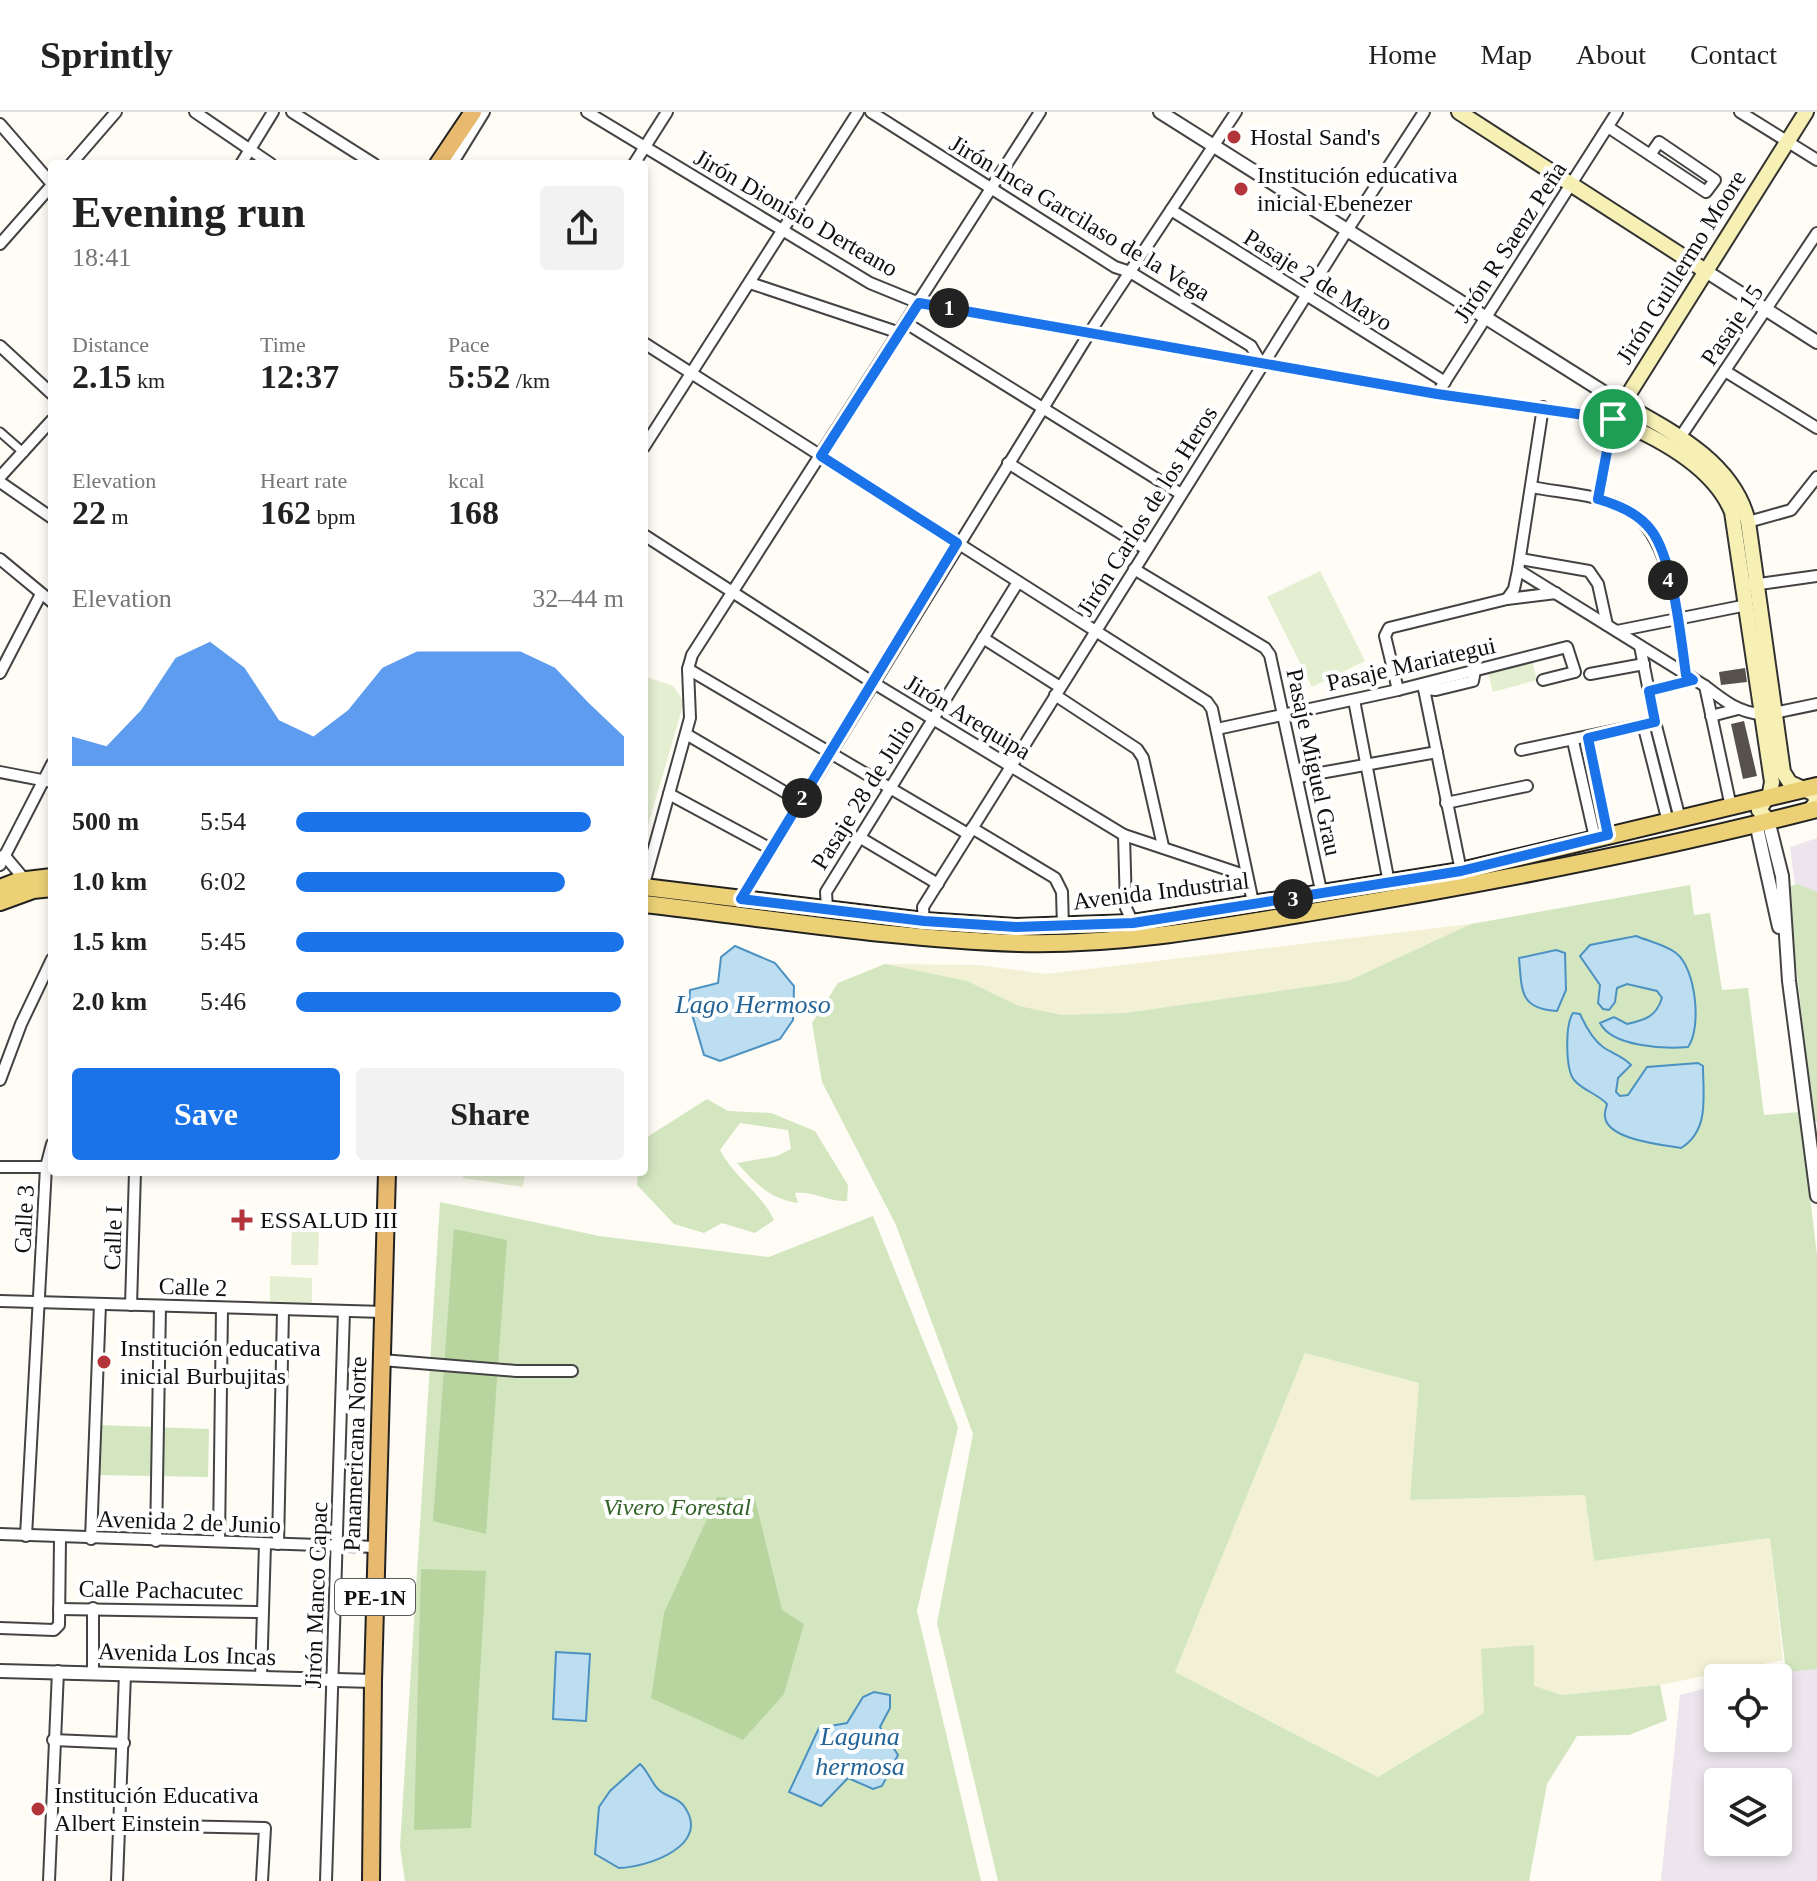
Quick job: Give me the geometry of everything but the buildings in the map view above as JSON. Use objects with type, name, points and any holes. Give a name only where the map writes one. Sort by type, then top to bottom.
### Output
[{"type":"highway","points":[[441,160],[473,112]]},
{"type":"highway","name":"Panamericana Norte","points":[[371,1881],[376,1547],[387,1176]]},
{"type":"main road","points":[[1459,112],[1704,270]]},
{"type":"main road","name":"Jirón Guillermo Moore","points":[[1613,419],[1806,112]]},
{"type":"main road","points":[[1621,403],[1723,471],[1741,497],[1748,522],[1750,586],[1747,605],[1768,714],[1783,772],[1790,783],[1812,787],[1816,800],[1813,810]]},
{"type":"main road","points":[[1613,419],[1632,427],[1695,466],[1721,490],[1732,512],[1750,586],[1768,714],[1772,782],[1759,810],[1762,822]]},
{"type":"main road","name":"Avenida Industrial","points":[[648,887],[827,908],[924,929],[1018,943],[1134,938],[1256,913],[1322,895],[1461,871],[1812,787]]},
{"type":"main road","name":"Avenida Industrial","points":[[648,904],[924,929],[1133,923],[1256,913],[1465,886],[1813,810]]},
{"type":"main road","points":[[0,888],[25,880],[48,877]]},
{"type":"main road","points":[[0,902],[23,893],[48,889]]},
{"type":"street","points":[[74,160],[116,112]]},
{"type":"street","points":[[195,112],[264,160]]},
{"type":"street","points":[[243,160],[273,112]]},
{"type":"street","points":[[292,112],[368,160]]},
{"type":"street","points":[[454,160],[484,112]]},
{"type":"street","name":"Jirón Dionisio Derteano","points":[[587,112],[870,283],[919,303],[1262,365],[1613,419]]},
{"type":"street","points":[[637,160],[667,112]]},
{"type":"street","points":[[648,441],[858,112]]},
{"type":"street","name":"Jirón Inca Garcilaso de la Vega","points":[[871,112],[1115,267],[1130,272],[1251,346],[1262,365]]},
{"type":"street","points":[[648,871],[686,734],[691,700],[688,669],[692,655],[1040,112]]},
{"type":"street","points":[[1160,112],[1621,403]]},
{"type":"street","points":[[732,914],[957,543],[1090,332],[1236,112]]},
{"type":"street","name":"Jirón Carlos de los Heros","points":[[924,929],[923,907],[1424,112]]},
{"type":"street","name":"Jirón R Saenz Peña","points":[[1437,394],[1617,112]]},
{"type":"street","points":[[1740,112],[1817,160]]},
{"type":"street","points":[[0,124],[48,180]]},
{"type":"street","points":[[1608,127],[1650,155],[1659,142],[1715,180],[1706,192]]},
{"type":"street","points":[[0,244],[48,190]]},
{"type":"street","name":"Pasaje 2 de Mayo","points":[[1171,210],[1305,297],[1445,382]]},
{"type":"street","name":"Pasaje 15","points":[[1679,439],[1766,310],[1812,250],[1817,233]]},
{"type":"street","points":[[1704,270],[1817,342]]},
{"type":"street","points":[[750,283],[900,333]]},
{"type":"street","points":[[906,323],[1181,494]]},
{"type":"street","points":[[0,346],[48,390]]},
{"type":"street","points":[[648,346],[1207,702],[1217,729],[1256,913]]},
{"type":"street","points":[[1725,371],[1817,428]]},
{"type":"street","points":[[1507,599],[1514,589],[1519,564],[1543,407]]},
{"type":"street","name":"Jirón Guillermo Moore","points":[[1598,499],[1613,419]]},
{"type":"street","points":[[48,425],[0,479],[48,515]]},
{"type":"street","points":[[0,432],[24,453]]},
{"type":"street","points":[[1008,463],[1146,549]]},
{"type":"street","points":[[1748,522],[1791,510],[1816,481]]},
{"type":"street","points":[[1531,487],[1598,499],[1629,510],[1651,530],[1663,555],[1690,678]]},
{"type":"street","name":"Jirón Arequipa","points":[[648,538],[872,682],[1124,835],[1247,876]]},
{"type":"street","points":[[0,559],[48,599]]},
{"type":"street","points":[[1519,564],[1556,593],[1738,709]]},
{"type":"street","points":[[1519,564],[1589,571],[1598,584],[1612,628]]},
{"type":"street","name":"Pasaje Miguel Grau","points":[[1134,569],[1265,648],[1270,655],[1322,895]]},
{"type":"street","points":[[1750,586],[1817,576]]},
{"type":"street","name":"Pasaje 28 de Julio","points":[[827,908],[826,892],[1018,582]]},
{"type":"street","points":[[1398,690],[1385,636],[1389,628],[1507,599],[1556,593]]},
{"type":"street","points":[[0,673],[41,594]]},
{"type":"street","points":[[1612,628],[1747,605]]},
{"type":"street","points":[[983,638],[1137,749],[1143,758],[1163,846]]},
{"type":"street","points":[[1640,646],[1674,821]]},
{"type":"street","name":"Pasaje Mariategui","points":[[1217,729],[1424,686],[1567,647],[1575,672],[1543,680]]},
{"type":"street","points":[[1590,674],[1644,664]]},
{"type":"street","points":[[688,669],[891,789],[1055,878],[1062,892],[1063,927]]},
{"type":"street","points":[[1649,691],[1690,678]]},
{"type":"street","points":[[1424,686],[1461,871]]},
{"type":"street","points":[[1705,686],[1731,807]]},
{"type":"street","points":[[1354,700],[1389,883]]},
{"type":"street","points":[[1711,716],[1738,709],[1768,714],[1817,704]]},
{"type":"street","points":[[1521,750],[1655,722]]},
{"type":"street","points":[[1643,724],[1674,821]]},
{"type":"street","points":[[686,734],[800,801]]},
{"type":"street","points":[[1588,738],[1602,836]]},
{"type":"street","points":[[1573,741],[1602,836]]},
{"type":"street","points":[[1298,777],[1437,752]]},
{"type":"street","points":[[0,772],[47,781],[12,837],[2,860],[25,880]]},
{"type":"street","points":[[1446,803],[1527,786]]},
{"type":"street","points":[[669,794],[771,849]]},
{"type":"street","points":[[1762,822],[1789,981],[1817,1196]]},
{"type":"street","points":[[1124,835],[1126,908],[1133,923]]},
{"type":"street","points":[[0,842],[12,837]]},
{"type":"street","points":[[859,837],[938,884]]},
{"type":"street","points":[[0,1080],[21,1024],[48,967]]},
{"type":"street","points":[[0,1167],[48,1167]]},
{"type":"street","name":"Calle 3","points":[[26,1536],[48,1176]]},
{"type":"street","name":"Calle I","points":[[131,1305],[135,1176]]},
{"type":"street","name":"Calle 2","points":[[0,1301],[384,1312]]},
{"type":"street","points":[[91,1539],[100,1304]]},
{"type":"street","points":[[156,1541],[160,1306]]},
{"type":"street","points":[[219,1541],[222,1308]]},
{"type":"street","points":[[278,1544],[283,1311]]},
{"type":"street","name":"Jirón Manco Capac","points":[[326,1881],[344,1311]]},
{"type":"street","points":[[382,1360],[516,1371],[572,1371]]},
{"type":"street","name":"Avenida 2 de Junio","points":[[0,1534],[376,1547]]},
{"type":"street","points":[[0,1628],[54,1630],[59,1625],[60,1538]]},
{"type":"street","points":[[261,1678],[265,1544]]},
{"type":"street","points":[[93,1608],[93,1673]]},
{"type":"street","name":"Calle Pachacutec","points":[[59,1609],[262,1612]]},
{"type":"street","name":"Avenida Los Incas","points":[[0,1671],[373,1681]]},
{"type":"street","points":[[49,1881],[58,1671]]},
{"type":"street","points":[[117,1881],[125,1674]]},
{"type":"street","points":[[53,1740],[124,1743]]},
{"type":"street","points":[[121,1825],[265,1828],[262,1881]]},
{"type":"shaded area","points":[[1817,838],[1817,1058],[1790,847]]},
{"type":"shaded area","points":[[1471,924],[1348,981],[1125,1013],[1062,1016],[1019,1006],[978,986],[885,964],[978,965],[1046,974]]},
{"type":"shaded area","points":[[1305,1353],[1419,1383],[1411,1500],[1585,1495],[1594,1561],[1770,1538],[1783,1660],[1763,1664],[1704,1664],[1704,1676],[1660,1685],[1562,1695],[1534,1687],[1482,1649],[1484,1713],[1378,1777],[1175,1672]]},
{"type":"shaded area","points":[[1817,1657],[1817,1881],[1661,1881],[1680,1695],[1704,1689],[1704,1752],[1792,1752],[1792,1664]]},
{"type":"green space","points":[[1320,571],[1365,661],[1312,687],[1267,597]]},
{"type":"green space","points":[[1531,657],[1537,680],[1493,692],[1487,668]]},
{"type":"green space","points":[[648,677],[673,686],[684,702],[648,825]]},
{"type":"green space","points":[[1798,884],[1817,892],[1817,1123],[1813,1118],[1788,892],[1791,886]]},
{"type":"green space","points":[[1690,885],[1694,915],[1710,913],[1722,990],[1748,988],[1764,1115],[1800,1112],[1817,1255],[1817,1669],[1792,1671],[1792,1664],[1785,1664],[1770,1538],[1594,1561],[1585,1495],[1410,1500],[1419,1383],[1305,1353],[1175,1672],[1378,1777],[1484,1713],[1481,1649],[1534,1645],[1534,1686],[1562,1695],[1660,1685],[1667,1720],[1629,1735],[1577,1736],[1547,1784],[1529,1881],[998,1881],[937,1623],[973,1434],[896,1225],[822,1082],[812,1023],[838,983],[885,964],[967,981],[1019,1006],[1062,1015],[1125,1013],[1348,981],[1471,924]]},
{"type":"green space","points":[[707,1099],[728,1111],[771,1113],[815,1131],[848,1185],[847,1201],[795,1193],[798,1203],[779,1198],[764,1189],[737,1163],[777,1156],[791,1149],[788,1130],[740,1123],[720,1150],[774,1220],[755,1233],[722,1223],[704,1233],[674,1224],[637,1185],[638,1176],[648,1176],[648,1136]]},
{"type":"green space","points":[[463,1176],[524,1176],[523,1187]]},
{"type":"green space","name":"Vivero Forestal","points":[[440,1202],[599,1236],[769,1257],[873,1216],[958,1427],[917,1611],[981,1881],[405,1881],[400,1847]]},
{"type":"green space","points":[[292,1222],[319,1223],[318,1265],[291,1265]]},
{"type":"green space","points":[[454,1229],[507,1240],[486,1534],[433,1521]]},
{"type":"green space","points":[[270,1276],[312,1278],[312,1305],[270,1304]]},
{"type":"green space","points":[[99,1425],[209,1429],[208,1477],[99,1475]]},
{"type":"green space","points":[[717,1497],[755,1499],[782,1610],[804,1624],[784,1694],[743,1740],[651,1698],[664,1613]]},
{"type":"green space","points":[[421,1569],[486,1571],[471,1828],[414,1830]]},
{"type":"water","points":[[1636,936],[1672,950],[1688,971],[1696,1013],[1688,1047],[1653,1047],[1627,1042],[1606,1031],[1600,1023],[1614,1017],[1627,1024],[1639,1021],[1653,1014],[1660,1004],[1662,998],[1657,991],[1627,984],[1617,988],[1615,1002],[1609,1010],[1603,1009],[1598,1003],[1600,985],[1580,956],[1590,945]]},
{"type":"water","name":"Lago Hermoso","points":[[735,946],[775,963],[794,986],[793,1020],[780,1039],[720,1061],[704,1055],[689,1004],[690,990],[718,983],[721,957]]},
{"type":"water","points":[[1556,950],[1565,953],[1566,990],[1557,1011],[1529,1002],[1522,988],[1519,958]]},
{"type":"water","points":[[1573,1013],[1580,1014],[1599,1044],[1631,1065],[1618,1078],[1616,1092],[1620,1096],[1628,1095],[1647,1067],[1698,1063],[1703,1066],[1703,1112],[1697,1132],[1690,1141],[1681,1148],[1650,1143],[1626,1136],[1608,1125],[1605,1115],[1607,1104],[1575,1081],[1569,1068],[1567,1048]]},
{"type":"water","points":[[556,1652],[590,1654],[586,1721],[553,1719]]},
{"type":"water","name":"Laguna hermosa","points":[[874,1692],[890,1695],[890,1708],[880,1727],[898,1755],[882,1786],[873,1789],[848,1778],[821,1806],[789,1792],[819,1728],[847,1723],[863,1697]]},
{"type":"water","points":[[640,1764],[658,1789],[684,1806],[690,1820],[690,1832],[684,1842],[660,1858],[619,1868],[595,1854],[599,1807],[610,1791]]},
{"type":"place","name":"Hostal Sand's","points":[[1234,137]]},
{"type":"place","name":"Institución educativa inicial Ebenezer","points":[[1241,189]]},
{"type":"place","name":"ESSALUD III","points":[[242,1220]]},
{"type":"place","name":"Institución educativa inicial Burbujitas","points":[[104,1362]]},
{"type":"place","name":"Institución Educativa Albert Einstein","points":[[38,1809]]},
{"type":"route","points":[[919,303],[1262,365],[1613,419],[1598,499],[1629,510],[1651,530],[1659,545],[1677,617],[1686,675],[1693,680],[1649,691],[1655,722],[1588,738],[1608,835],[1461,871],[1133,923],[1016,927],[924,921],[741,899],[957,543],[821,456],[919,303]]}]
